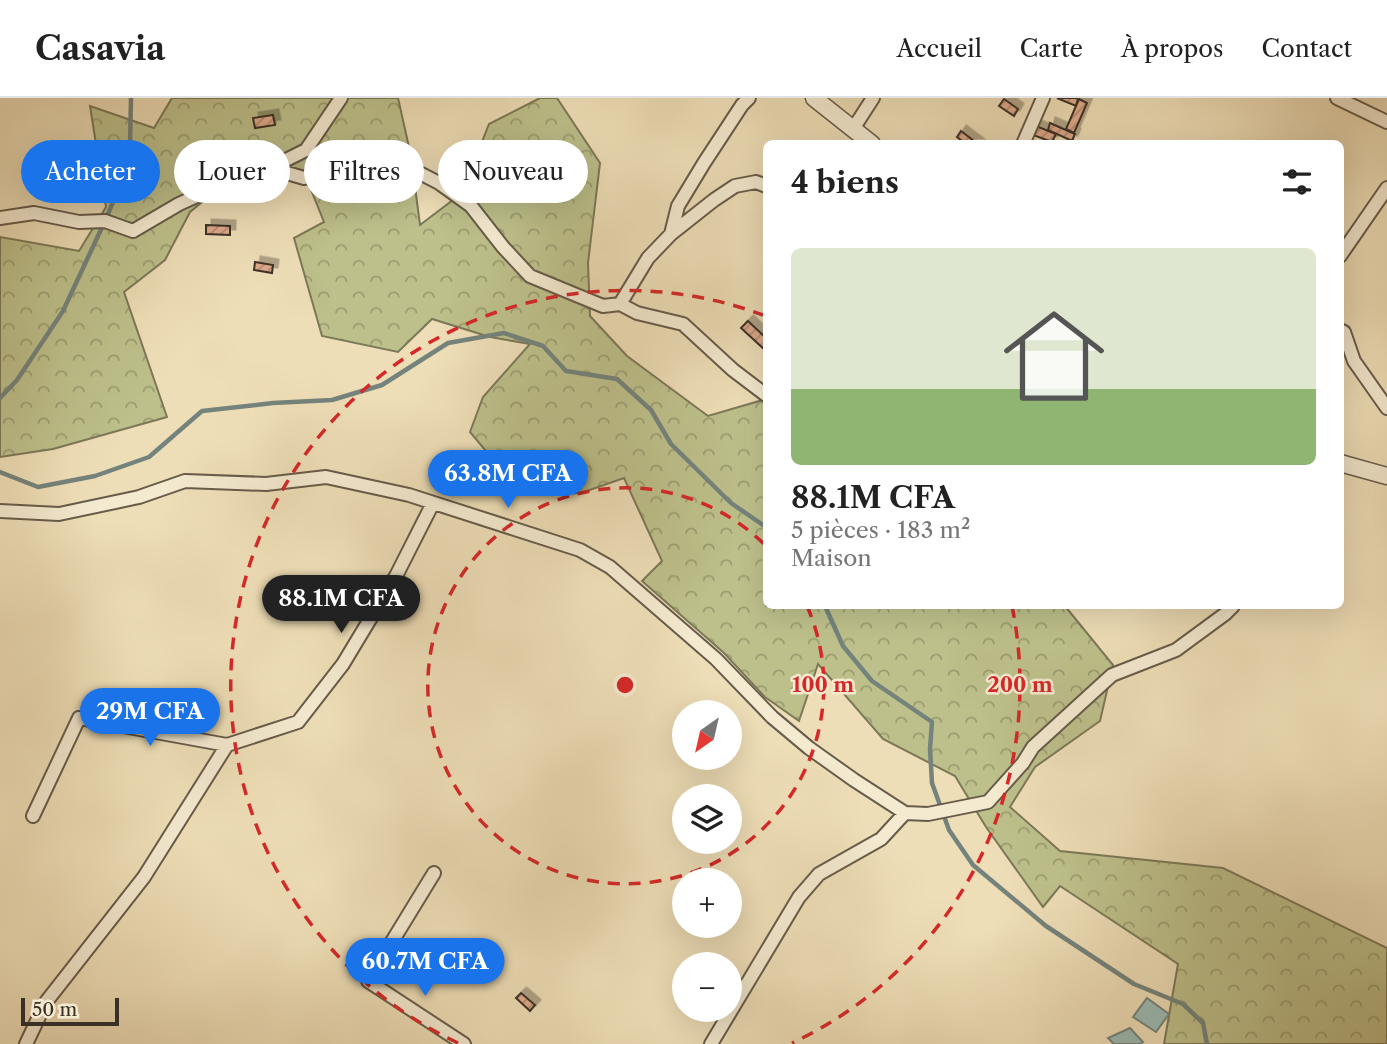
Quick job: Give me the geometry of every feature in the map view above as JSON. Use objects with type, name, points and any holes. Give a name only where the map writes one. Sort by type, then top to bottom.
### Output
[{"type":"street","points":[[290,158],[306,150],[341,98]]},
{"type":"street","points":[[671,234],[678,206],[716,144],[749,98]]},
{"type":"street","points":[[814,98],[867,140]]},
{"type":"street","points":[[853,130],[873,98]]},
{"type":"street","points":[[1025,140],[1043,98]]},
{"type":"street","points":[[1337,98],[1387,122]]},
{"type":"street","points":[[290,174],[304,178],[376,160],[408,167],[439,183],[471,206],[530,276],[603,306],[620,304],[638,313],[683,324],[733,370],[763,393]]},
{"type":"street","points":[[620,304],[648,258],[671,234],[735,186],[756,182],[763,185]]},
{"type":"street","points":[[1344,250],[1387,188]]},
{"type":"street","points":[[0,218],[34,213],[79,222],[106,221],[134,231],[181,203]]},
{"type":"street","points":[[1344,332],[1354,361],[1387,408]]},
{"type":"street","points":[[1344,464],[1387,476]]},
{"type":"street","points":[[0,511],[59,514],[139,497],[185,481],[266,484],[326,477],[409,495],[580,550],[610,567],[716,659],[772,717],[809,748],[905,813],[928,814],[988,802],[1023,763],[1033,747],[1112,675],[1176,650],[1230,609]]},
{"type":"street","points":[[33,816],[79,718],[227,745],[298,722],[343,664],[396,576],[433,503]]},
{"type":"street","points":[[26,1044],[46,1002],[144,877],[227,745]]},
{"type":"street","points":[[711,1044],[799,897],[819,874],[881,839],[905,813]]},
{"type":"street","points":[[434,873],[369,981],[464,1044]]},
{"type":"green space","points":[[172,98],[398,98],[407,140],[304,140],[304,172],[303,170],[290,170],[290,140],[174,140],[174,203],[201,203],[190,212],[165,260],[124,292],[167,417],[53,449],[0,457],[0,237],[79,251],[106,207],[105,203],[160,203],[160,140],[95,140],[90,106],[154,128]]},
{"type":"green space","points":[[540,98],[557,98],[585,140],[483,140],[489,124]]},
{"type":"green space","points":[[588,145],[600,163],[588,263],[590,316],[627,356],[708,416],[763,400],[763,609],[1067,609],[1113,665],[1100,721],[1035,767],[1010,807],[1060,851],[1223,868],[1387,948],[1387,1044],[1164,1044],[1178,964],[1060,886],[1043,907],[986,827],[955,776],[883,739],[818,664],[799,721],[765,697],[724,653],[642,581],[662,561],[624,478],[581,493],[522,494],[470,432],[483,397],[530,344],[490,337],[432,319],[398,352],[322,336],[294,238],[324,222],[316,203],[417,203],[420,225],[449,203],[588,203]]},
{"type":"water","points":[[1147,998],[1169,1014],[1156,1032],[1133,1017]]},
{"type":"water","points":[[1130,1028],[1143,1042],[1114,1044],[1108,1038]]},
{"type":"building","points":[[1057,98],[1076,98],[1078,99],[1076,106]]},
{"type":"building","points":[[1004,99],[1018,109],[1014,116],[999,106]]},
{"type":"building","points":[[1079,99],[1087,103],[1074,133],[1066,129]]},
{"type":"building","points":[[273,115],[275,125],[255,128],[253,118]]},
{"type":"building","points":[[1050,123],[1075,134],[1070,140],[1048,130]]},
{"type":"building","points":[[1036,126],[1056,134],[1053,140],[1033,135]]},
{"type":"building","points":[[961,131],[973,140],[961,140],[957,137]]},
{"type":"building","points":[[206,225],[230,226],[230,235],[206,234]]},
{"type":"building","points":[[255,262],[273,265],[272,273],[254,270]]},
{"type":"building","points":[[748,321],[763,335],[763,348],[741,328]]},
{"type":"building","points":[[521,993],[535,1005],[530,1011],[516,998]]},
{"type":"waterway","points":[[0,398],[17,380],[63,311],[105,221],[121,183],[130,145],[131,98]]},
{"type":"waterway","points":[[0,472],[38,487],[95,476],[149,457],[202,411],[332,400],[382,385],[448,343],[504,333],[543,346],[566,371],[617,379],[651,410],[671,444],[731,503],[763,525]]},
{"type":"waterway","points":[[826,609],[843,646],[872,681],[932,722],[932,783],[949,830],[973,865],[1046,926],[1134,984],[1183,1004],[1203,1023],[1207,1044]]}]
